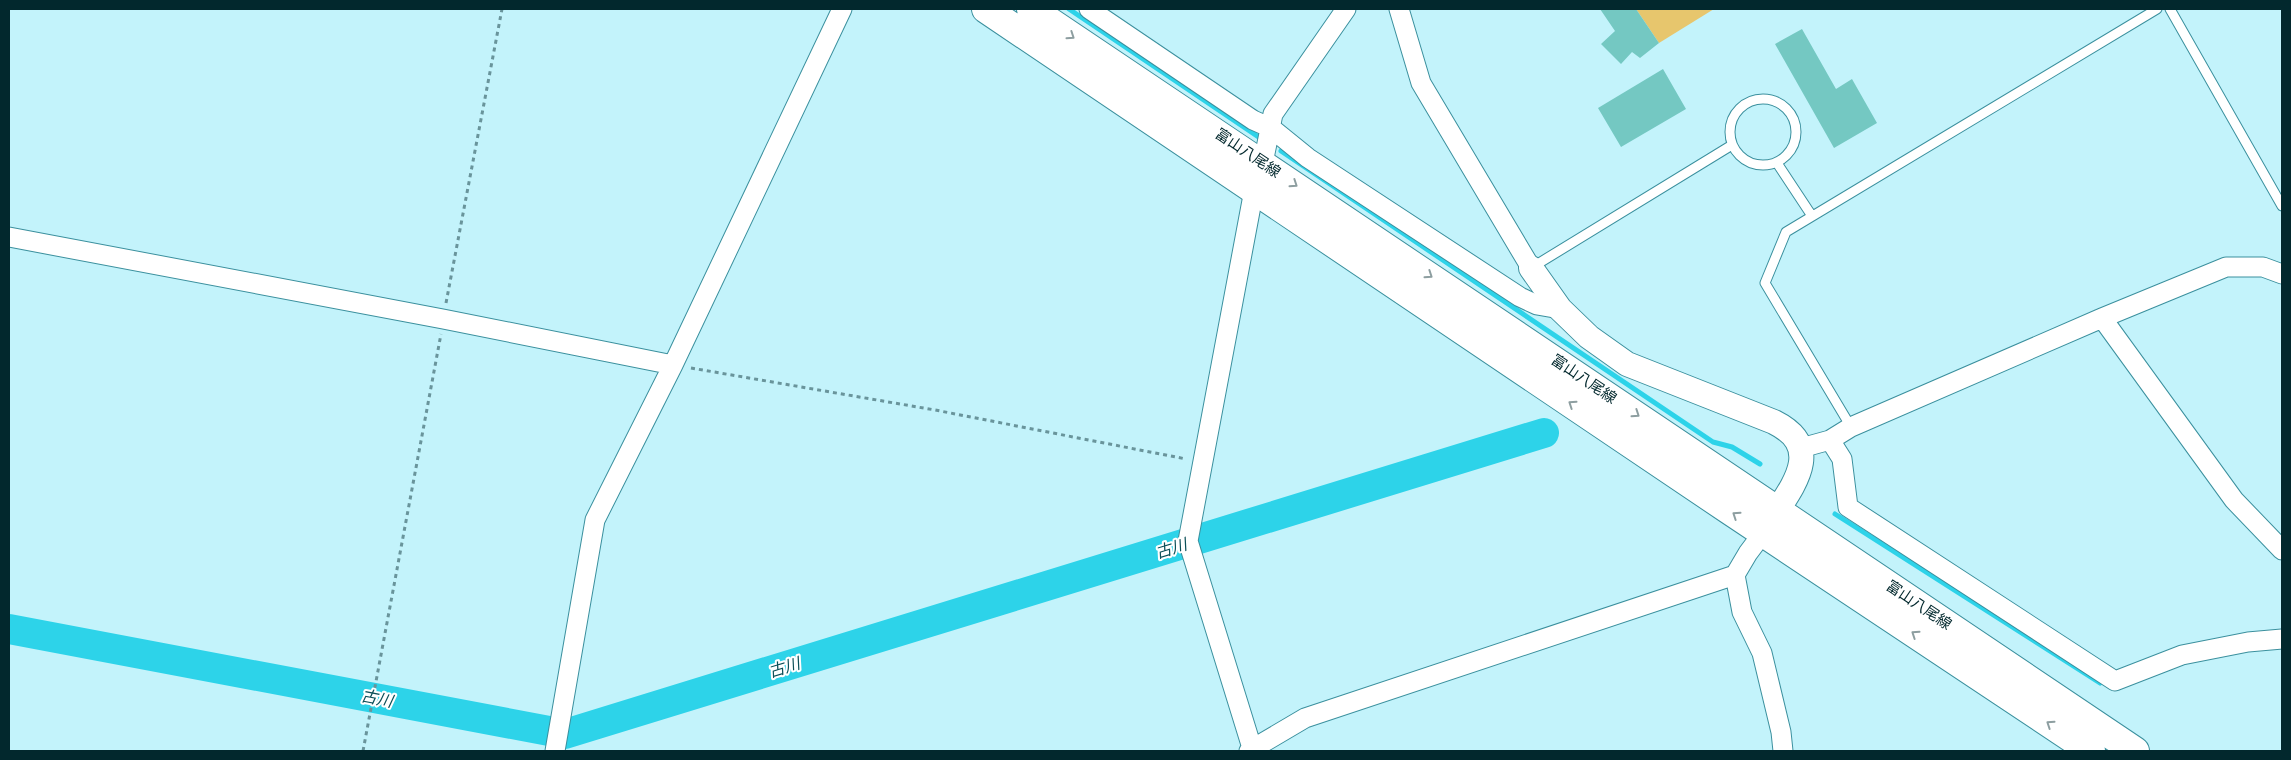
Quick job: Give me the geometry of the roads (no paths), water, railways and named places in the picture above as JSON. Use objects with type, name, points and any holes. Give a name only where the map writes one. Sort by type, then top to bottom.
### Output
[{"type":"main road","name":"富山八尾線","points":[[986,9],[1763,533],[2091,751]]},
{"type":"main road","name":"富山八尾線","points":[[1031,9],[1263,163],[2135,751]]},
{"type":"street","points":[[555,751],[595,520],[673,365],[842,9]]},
{"type":"street","points":[[1089,9],[1253,120],[1271,128],[1308,158],[1520,298],[1537,305],[1560,308]]},
{"type":"street","points":[[1346,9],[1273,114],[1263,163],[1254,190],[1188,541],[1251,750],[1306,718],[1735,575],[1800,471],[1801,448],[1796,438],[1784,427],[1627,364],[1589,337],[1560,308],[1531,268],[1421,83],[1399,9]]},
{"type":"street","points":[[9,237],[444,319],[673,365]]},
{"type":"street","points":[[1801,448],[1830,440],[1852,427],[2102,318],[2226,267],[2263,267],[2282,274]]},
{"type":"street","points":[[2102,318],[2234,500],[2282,550]]},
{"type":"street","points":[[1830,440],[1842,460],[1848,507],[2114,681],[2182,655],[2248,642],[2282,639]]},
{"type":"street","points":[[1735,575],[1742,612],[1762,653],[1781,732],[1783,751]]},
{"type":"lane","points":[[1852,427],[1764,283],[1786,232],[2157,9]]},
{"type":"lane","points":[[2170,9],[2282,206]]},
{"type":"lane","points":[[1754,100],[1776,101],[1785,107],[1792,116],[1796,126],[1793,148],[1777,163],[1767,166],[1756,166],[1742,158],[1732,145],[1729,134],[1730,123],[1744,105],[1754,100]]},
{"type":"lane","points":[[1531,268],[1732,145]]},
{"type":"lane","points":[[1777,163],[1812,216]]},
{"type":"waterway","points":[[1069,9],[1260,138]]},
{"type":"waterway","points":[[1281,151],[1713,442],[1732,447],[1760,464]]},
{"type":"waterway","name":"古川","points":[[9,629],[565,734],[1544,433]]},
{"type":"waterway","points":[[1835,514],[2100,683]]}]
